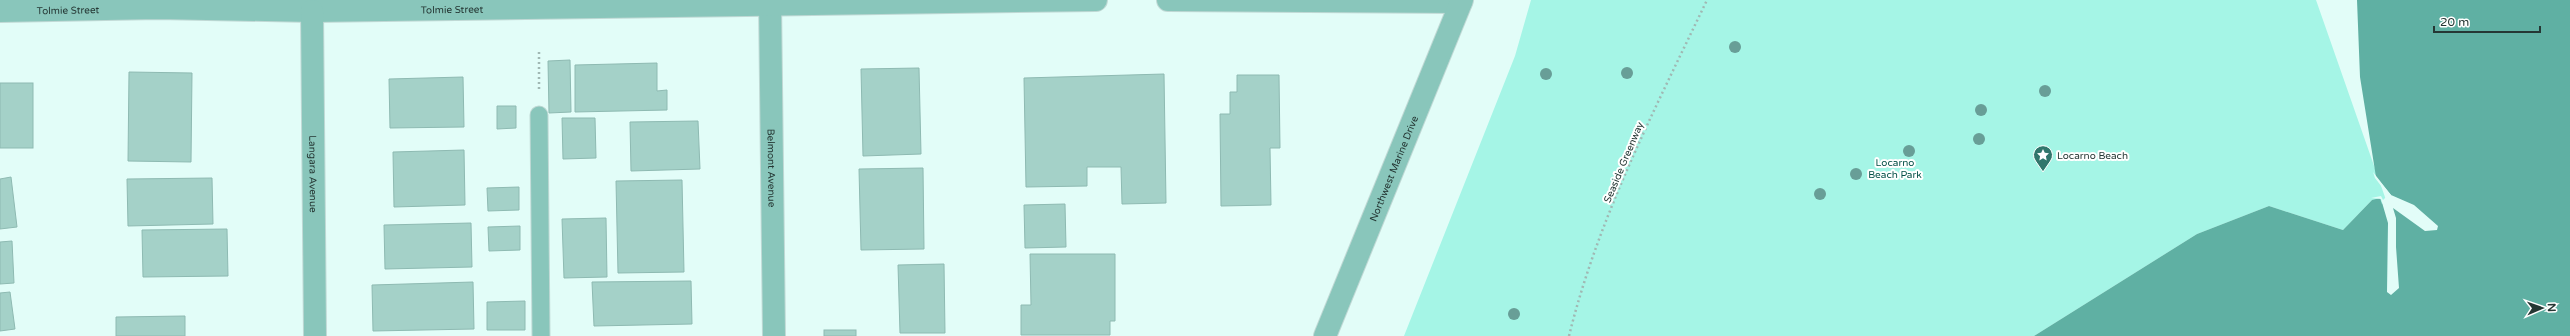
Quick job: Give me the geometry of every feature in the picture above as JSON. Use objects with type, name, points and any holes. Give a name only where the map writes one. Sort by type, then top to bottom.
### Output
[{"type":"street","name":"Tolmie Street","points":[[0,11],[160,4],[312,11],[475,5],[1096,0]]},
{"type":"street","points":[[1168,0],[1462,1]]},
{"type":"street","name":"Northwest Marine Drive","points":[[1325,336],[1462,1]]},
{"type":"street","name":"Belmont Avenue","points":[[770,3],[774,336]]},
{"type":"street","name":"Langara Avenue","points":[[312,11],[315,336]]},
{"type":"lane","points":[[539,115],[540,336]]},
{"type":"path","name":"Seaside Greenway","points":[[1569,336],[1579,295],[1628,165],[1707,0]]},
{"type":"path","points":[[539,49],[539,115]]},
{"type":"green space","name":"Locarno Beach Park","points":[[1531,0],[2316,0],[2386,200],[2382,205],[2372,200],[2343,230],[2269,206],[2197,234],[2034,336],[1404,336],[1515,56]]},
{"type":"shaded area","points":[[2357,0],[2570,0],[2570,336],[2034,336],[2197,234],[2269,206],[2343,230],[2372,200],[2380,198],[2382,204],[2391,195],[2376,177],[2360,77]]},
{"type":"pier","points":[[2373,172],[2391,195],[2414,205],[2438,226],[2437,230],[2425,231],[2393,208],[2396,218],[2396,247],[2399,288],[2391,295],[2387,292],[2388,223],[2381,199],[2371,198],[2381,196],[2383,200],[2388,195],[2375,178]]},
{"type":"building","points":[[570,60],[571,112],[549,113],[548,61]]},
{"type":"building","points":[[657,63],[657,91],[667,90],[667,110],[575,112],[575,65]]},
{"type":"building","points":[[919,68],[921,154],[863,156],[861,69]]},
{"type":"building","points":[[129,72],[192,73],[191,162],[128,161]]},
{"type":"building","points":[[1164,74],[1166,203],[1122,204],[1121,167],[1087,167],[1087,186],[1026,187],[1024,78]]},
{"type":"building","points":[[1237,75],[1279,75],[1280,148],[1270,148],[1271,205],[1221,206],[1220,114],[1230,114],[1230,92],[1237,92]]},
{"type":"building","points":[[463,77],[464,127],[390,128],[389,79]]},
{"type":"building","points":[[0,83],[33,83],[33,148],[0,148]]},
{"type":"building","points":[[497,106],[516,106],[516,128],[497,129]]},
{"type":"building","points":[[562,118],[595,118],[596,158],[563,159]]},
{"type":"building","points":[[698,121],[700,169],[631,171],[630,122]]},
{"type":"building","points":[[464,150],[465,205],[394,207],[393,152]]},
{"type":"building","points":[[923,168],[924,249],[861,250],[859,169]]},
{"type":"building","points":[[11,177],[17,227],[0,229],[0,179]]},
{"type":"building","points":[[212,178],[213,224],[128,226],[127,179]]},
{"type":"building","points":[[682,180],[684,272],[618,273],[616,181]]},
{"type":"building","points":[[519,187],[519,210],[488,211],[487,188]]},
{"type":"building","points":[[1065,204],[1066,247],[1025,248],[1024,205]]},
{"type":"building","points":[[606,218],[607,277],[564,278],[562,219]]},
{"type":"building","points":[[471,223],[472,267],[385,269],[384,225]]},
{"type":"building","points":[[520,226],[520,250],[489,251],[488,227]]},
{"type":"building","points":[[227,229],[228,276],[143,277],[142,230]]},
{"type":"building","points":[[12,241],[14,283],[0,284],[0,242]]},
{"type":"building","points":[[1030,254],[1115,254],[1115,321],[1110,321],[1110,335],[1021,335],[1021,305],[1031,305]]},
{"type":"building","points":[[944,264],[945,333],[900,333],[898,265]]},
{"type":"building","points":[[691,281],[692,324],[594,326],[592,282]]},
{"type":"building","points":[[473,282],[474,329],[373,331],[372,285]]},
{"type":"building","points":[[10,292],[15,329],[0,331],[0,293]]},
{"type":"building","points":[[525,301],[525,330],[487,330],[487,302]]},
{"type":"building","points":[[185,316],[185,336],[116,336],[116,317]]},
{"type":"building","points":[[824,330],[856,330],[856,336],[824,336]]},
{"type":"place","name":"Locarno Beach","points":[[2043,172]]}]
